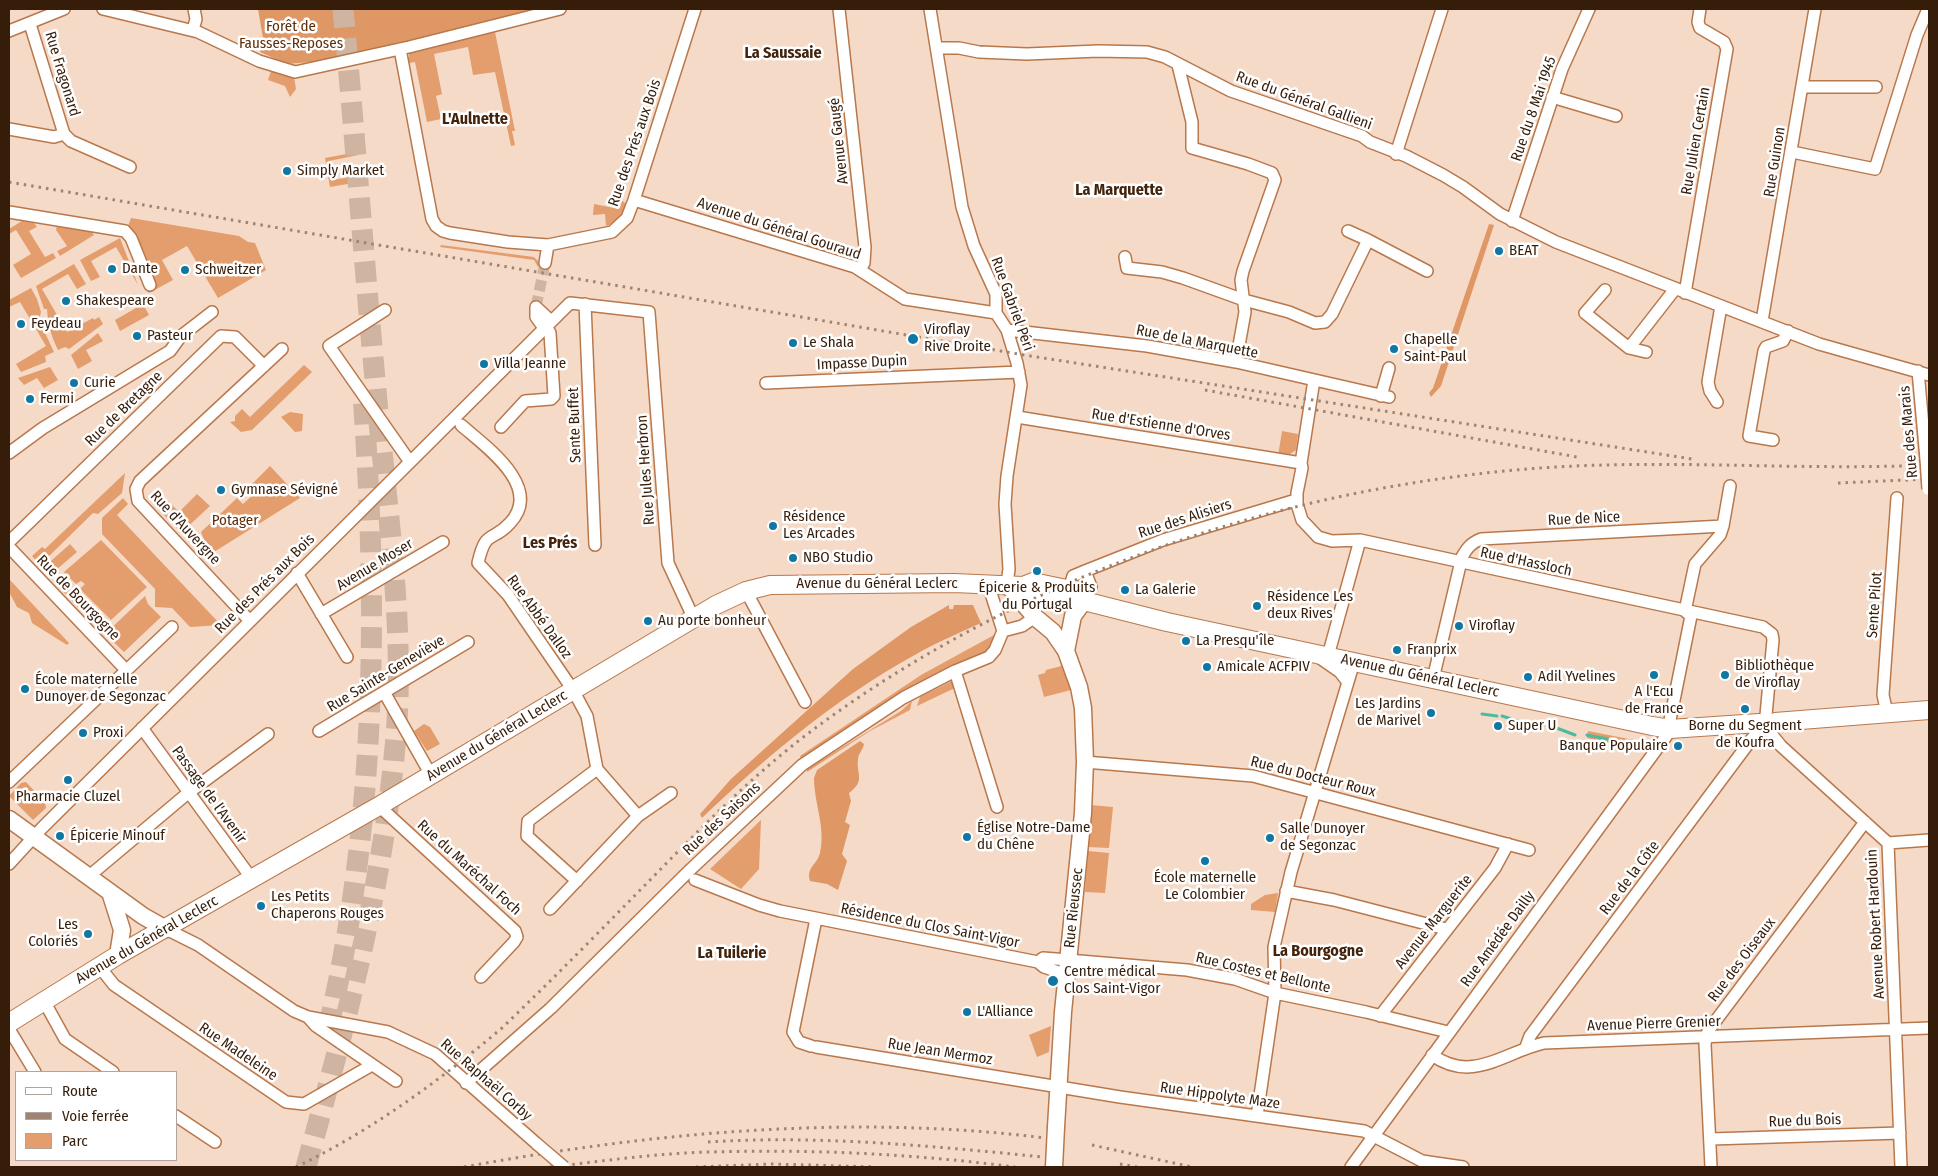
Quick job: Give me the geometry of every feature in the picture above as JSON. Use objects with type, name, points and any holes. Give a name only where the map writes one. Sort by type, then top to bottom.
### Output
[{"type":"main road","name":"Avenue du Général Leclerc","points":[[9,1023],[118,954],[166,929],[379,806],[694,619],[746,591],[770,585],[799,584],[1015,585],[1033,582],[1076,591],[1084,601]]},
{"type":"main road","name":"Avenue du Général Leclerc","points":[[1015,585],[1031,595],[1072,603],[1084,601],[1167,622],[1670,728],[1766,724],[1929,710]]},
{"type":"street","points":[[9,30],[30,24],[64,9]]},
{"type":"street","points":[[103,9],[193,30],[259,61],[295,72],[560,9]]},
{"type":"street","points":[[193,30],[196,19],[194,9]]},
{"type":"street","name":"Rue des Prés aux Bois","points":[[400,48],[432,219],[436,226],[443,232],[478,238],[548,245],[612,232],[626,218],[634,200],[695,9]]},
{"type":"street","name":"Avenue Gaugé","points":[[839,9],[865,247],[864,264],[860,269]]},
{"type":"street","name":"Rue Gabriel Péri","points":[[930,9],[962,207],[974,246],[996,294],[996,313],[1007,330],[1019,372],[1020,391],[1007,476],[1006,504],[1009,569],[1015,585]]},
{"type":"street","points":[[1396,154],[1442,9]]},
{"type":"street","name":"Rue du 8 Mai 1945","points":[[1512,221],[1562,69],[1589,9]]},
{"type":"street","name":"Rue Julien Certain","points":[[1680,291],[1727,49],[1724,42],[1700,28],[1698,22],[1700,9]]},
{"type":"street","name":"Rue Guinon","points":[[1762,320],[1815,9]]},
{"type":"street","points":[[1792,152],[1875,169],[1908,62],[1928,9]]},
{"type":"street","name":"Rue Fragonard","points":[[30,24],[64,134]]},
{"type":"street","name":"Rue du Général Gallieni","points":[[937,48],[1027,54],[1098,51],[1147,52],[1165,57],[1231,91],[1362,136],[1396,154],[1406,156],[1462,186],[1512,221],[1556,242],[1680,291],[1846,352],[1929,375]]},
{"type":"street","points":[[1178,65],[1192,122],[1192,148],[1272,173],[1275,180],[1241,280],[1244,300],[1244,324],[1236,362]]},
{"type":"street","points":[[1803,87],[1876,87]]},
{"type":"street","points":[[1552,97],[1616,116]]},
{"type":"street","points":[[9,129],[54,137],[64,134],[72,141],[130,167]]},
{"type":"street","name":"Avenue du Général Gouraud","points":[[634,200],[785,244],[860,269],[892,293],[909,300],[996,313]]},
{"type":"street","points":[[9,212],[125,231],[131,238],[150,285]]},
{"type":"street","points":[[1348,231],[1427,271]]},
{"type":"street","points":[[1125,257],[1127,268],[1183,278],[1244,300],[1289,312],[1314,323],[1325,322],[1332,314],[1368,240]]},
{"type":"street","points":[[545,262],[548,245]]},
{"type":"street","points":[[1605,290],[1585,312],[1629,348],[1646,352]]},
{"type":"street","points":[[1629,348],[1646,334],[1680,291]]},
{"type":"street","name":"Rue des Prés aux Bois","points":[[9,864],[34,836],[547,325],[570,304],[585,304]]},
{"type":"street","name":"Rue Jules Herbron","points":[[585,304],[649,312],[668,563],[694,619]]},
{"type":"street","name":"Sente Buffet","points":[[585,304],[595,545]]},
{"type":"street","points":[[1717,402],[1710,391],[1708,382],[1721,306]]},
{"type":"street","points":[[385,310],[329,346],[410,462]]},
{"type":"street","points":[[9,453],[43,428],[170,351],[181,336],[212,312]]},
{"type":"street","points":[[501,427],[525,401],[551,399],[554,396],[550,333],[547,325]]},
{"type":"street","name":"Rue de la Marquette","points":[[1007,330],[1136,345],[1236,362],[1385,397],[1389,368]]},
{"type":"street","points":[[1773,440],[1749,436],[1764,351],[1766,347],[1783,341],[1788,331]]},
{"type":"street","name":"Rue de Bretagne","points":[[9,542],[221,336],[235,337],[264,366]]},
{"type":"street","points":[[264,366],[282,349]]},
{"type":"street","points":[[1918,371],[1929,364]]},
{"type":"street","name":"Rue d'Auvergne","points":[[250,621],[138,501],[136,489],[140,481],[264,366]]},
{"type":"street","name":"Rue des Marais","points":[[1918,371],[1929,489]]},
{"type":"street","name":"Impasse Dupin","points":[[766,383],[1019,372]]},
{"type":"street","points":[[1314,380],[1296,500],[1302,520],[1318,537],[1332,540],[1360,540],[1334,641],[1320,654],[1348,681]]},
{"type":"street","name":"Rue d'Estienne d'Orves","points":[[1017,417],[1301,462]]},
{"type":"street","name":"Rue Abbé Dalloz","points":[[461,425],[508,468],[520,490],[516,515],[510,524],[488,538],[482,546],[478,563],[508,595],[574,690],[587,716],[597,769]]},
{"type":"street","points":[[1670,728],[1690,616],[1686,611],[1695,564],[1720,535],[1730,486]]},
{"type":"street","name":"Sente Pilot","points":[[1887,713],[1884,695],[1897,498]]},
{"type":"street","name":"Rue des Alisiers","points":[[1069,589],[1073,576],[1085,571],[1186,532],[1296,500]]},
{"type":"street","name":"Rue de Nice","points":[[1460,563],[1466,548],[1481,539],[1723,526]]},
{"type":"street","name":"Rue d'Hassloch","points":[[1360,540],[1766,628],[1772,636],[1766,724]]},
{"type":"street","name":"Avenue Moser","points":[[321,614],[443,542]]},
{"type":"street","name":"Rue de Bourgogne","points":[[9,547],[126,670]]},
{"type":"street","points":[[1433,679],[1460,563]]},
{"type":"street","points":[[1066,651],[1073,616],[1091,587],[1085,571]]},
{"type":"street","points":[[297,573],[347,657]]},
{"type":"street","points":[[988,584],[1003,631],[1022,626],[1036,617]]},
{"type":"street","name":"Rue Rieussec","points":[[1015,585],[1036,617],[1053,632],[1066,651],[1080,694],[1085,762],[1083,821],[1061,1036],[1060,1086],[1054,1167]]},
{"type":"street","points":[[746,591],[805,702]]},
{"type":"street","points":[[9,782],[172,628]]},
{"type":"street","name":"Rue des Saisons","points":[[466,1083],[551,1008],[690,870],[802,765],[903,698],[955,671],[988,657],[995,650],[1003,631]]},
{"type":"street","name":"Rue Sainte-Geneviève","points":[[319,731],[468,642]]},
{"type":"street","points":[[1257,1116],[1275,993],[1274,947],[1286,891],[1354,662]]},
{"type":"street","points":[[955,671],[997,807]]},
{"type":"street","points":[[384,692],[431,775]]},
{"type":"street","name":"Avenue Robert Hardouin","points":[[1766,724],[1782,746],[1888,843],[1896,1017],[1902,1030],[1897,1042],[1900,1133]]},
{"type":"street","name":"Rue de la Côte","points":[[1526,1047],[1530,1036],[1766,724]]},
{"type":"street","name":"Passage de l'Avenir","points":[[142,728],[252,879]]},
{"type":"street","name":"Rue Amédée Dailly","points":[[1351,1167],[1670,728]]},
{"type":"street","points":[[88,877],[188,793],[268,734]]},
{"type":"street","name":"Rue du Docteur Roux","points":[[1085,762],[1253,776],[1529,850]]},
{"type":"street","points":[[577,881],[527,836],[528,822],[597,769],[638,816]]},
{"type":"street","points":[[550,909],[638,816],[671,793]]},
{"type":"street","name":"Rue du Maréchal Foch","points":[[379,806],[515,931],[517,937],[514,942],[482,978]]},
{"type":"street","points":[[9,819],[88,877],[166,929]]},
{"type":"street","name":"Rue des Oiseaux","points":[[1705,1038],[1708,1031],[1865,822]]},
{"type":"street","points":[[1888,843],[1929,840]]},
{"type":"street","name":"Avenue Marguerite","points":[[1380,1016],[1495,868],[1508,844]]},
{"type":"street","name":"Résidence du Clos Saint-Vigor","points":[[695,880],[759,905],[816,919],[1038,962],[1043,958],[1068,968]]},
{"type":"street","points":[[1286,891],[1334,900],[1446,929]]},
{"type":"street","points":[[110,892],[122,930],[118,954]]},
{"type":"street","name":"Rue Jean Mermoz","points":[[816,919],[793,1032],[799,1042],[1060,1086]]},
{"type":"street","name":"Rue Raphaël Corby","points":[[166,929],[198,945],[294,1011],[308,1018],[388,1032],[415,1043],[440,1057],[466,1083],[564,1167]]},
{"type":"street","name":"Rue Madeleine","points":[[99,966],[114,985],[286,1102],[304,1104],[372,1065]]},
{"type":"street","name":"Rue Costes et Bellonte","points":[[1068,968],[1187,970],[1235,979],[1275,993],[1448,1032]]},
{"type":"street","points":[[44,1001],[65,1039],[112,1071]]},
{"type":"street","points":[[308,1018],[316,1026],[396,1081]]},
{"type":"street","points":[[1902,1030],[1929,1028]]},
{"type":"street","points":[[9,1029],[34,1071]]},
{"type":"street","name":"Avenue Pierre Grenier","points":[[1432,1055],[1449,1064],[1475,1067],[1499,1060],[1526,1047],[1544,1043],[1902,1030]]},
{"type":"street","points":[[1705,1038],[1711,1167]]},
{"type":"street","points":[[480,1095],[485,1067]]},
{"type":"street","name":"Rue Hippolyte Maze","points":[[1060,1086],[1120,1097],[1364,1131],[1422,1161],[1463,1167]]},
{"type":"street","points":[[178,1117],[215,1142]]},
{"type":"street","points":[[1900,1133],[1901,1167]]},
{"type":"street","name":"Rue du Bois","points":[[1711,1139],[1900,1133]]},
{"type":"green space","name":"Forêt de Fausses-Reposes","points":[[258,9],[543,9],[324,61],[287,64],[260,52],[264,44]]},
{"type":"green space","points":[[495,32],[515,131],[512,131],[515,145],[511,146],[495,72],[473,75],[468,47],[434,54],[442,94],[436,96],[441,119],[427,122],[415,62],[409,63],[409,52]]},
{"type":"green space","points":[[271,71],[294,77],[296,89],[290,97],[285,86],[268,80]]},
{"type":"green space","points":[[357,152],[358,155],[329,161],[332,180],[358,176],[359,182],[330,187],[325,158]]},
{"type":"green space","points":[[621,200],[625,203],[625,212],[614,223],[606,226],[605,214],[593,215],[594,204],[619,209]]},
{"type":"green space","points":[[131,218],[239,236],[248,242],[255,243],[266,270],[218,298],[187,246],[162,260],[173,280],[149,293],[146,287],[155,282],[134,232],[128,226]]},
{"type":"green space","points":[[22,221],[34,223],[37,227],[29,231],[45,257],[53,253],[56,258],[21,278],[13,265],[31,254],[16,230],[9,234],[9,229]]},
{"type":"green space","points":[[1489,224],[1494,225],[1441,386],[1431,397],[1429,393],[1433,388]]},
{"type":"green space","points":[[57,225],[92,232],[94,235],[60,256],[57,251],[67,246],[56,230]]},
{"type":"green space","points":[[120,238],[138,285],[116,247],[91,261],[100,277],[91,281],[80,260]]},
{"type":"green space","points":[[441,245],[534,257],[539,262],[538,267],[534,260],[440,247]]},
{"type":"green space","points":[[74,264],[86,284],[77,289],[68,274],[42,289],[67,332],[93,318],[94,320],[99,317],[103,324],[69,349],[65,347],[58,350],[50,330],[47,309],[44,309],[36,286]]},
{"type":"green space","points":[[31,288],[41,312],[39,320],[54,352],[45,356],[46,362],[21,372],[16,364],[46,346],[20,302],[9,307],[9,300]]},
{"type":"green space","points":[[143,304],[149,315],[120,331],[115,320]]},
{"type":"green space","points":[[98,333],[103,341],[86,350],[92,361],[78,369],[71,355]]},
{"type":"green space","points":[[304,365],[312,372],[252,430],[241,432],[230,422],[235,421],[235,416],[242,409],[250,417]]},
{"type":"green space","points":[[50,367],[58,380],[44,388],[37,378],[24,385],[18,378]]},
{"type":"green space","points":[[290,412],[303,414],[302,431],[295,432],[281,417]]},
{"type":"green space","points":[[1282,431],[1298,434],[1296,450],[1286,457],[1278,456]]},
{"type":"green space","name":"Potager","points":[[270,466],[300,498],[214,552],[206,545],[201,532],[237,498],[243,504],[254,494],[249,487]]},
{"type":"green space","points":[[125,473],[122,493],[98,514],[93,513],[40,565],[32,556],[42,547],[45,549]]},
{"type":"green space","points":[[159,492],[179,512],[197,494],[210,506],[181,533],[155,505],[155,497]]},
{"type":"green space","points":[[123,498],[128,504],[117,515],[221,625],[190,627],[172,608],[155,607],[155,589],[102,534],[102,518]]},
{"type":"green space","points":[[101,540],[147,587],[111,620],[80,589],[85,584],[81,581],[76,584],[64,572]]},
{"type":"green space","points":[[70,544],[77,552],[49,576],[42,569]]},
{"type":"green space","points":[[59,577],[106,626],[101,631],[54,582]]},
{"type":"green space","points":[[9,579],[69,643],[67,645],[32,623],[29,613],[17,607],[9,592]]},
{"type":"green space","points":[[145,596],[148,604],[161,617],[124,652],[105,634]]},
{"type":"green space","points":[[949,605],[949,609],[953,609],[954,605],[973,605],[981,623],[921,651],[856,691],[776,751],[702,818],[700,814],[731,779],[853,669],[911,627]]},
{"type":"green space","points":[[994,635],[996,639],[984,656],[888,701],[801,760],[800,756],[921,675]]},
{"type":"green space","points":[[1065,665],[1071,690],[1044,697],[1038,675],[1045,673],[1046,670]]},
{"type":"green space","points":[[954,680],[957,687],[917,706],[920,697]]},
{"type":"green space","points":[[912,701],[910,710],[870,731],[807,772],[807,769],[901,711]]},
{"type":"green space","points":[[424,724],[430,727],[440,744],[427,751],[414,731]]},
{"type":"green space","points":[[1588,731],[1639,741],[1637,749],[1587,738]]},
{"type":"green space","points":[[860,741],[864,744],[858,757],[859,781],[849,793],[851,801],[845,822],[850,825],[842,854],[847,861],[838,890],[827,884],[810,881],[809,872],[819,857],[822,834],[814,778],[817,770]]},
{"type":"green space","points":[[26,782],[45,802],[46,808],[33,820],[9,796],[21,783]]},
{"type":"green space","points":[[1091,805],[1113,807],[1109,848],[1088,847]]},
{"type":"green space","points":[[761,820],[759,869],[741,889],[710,869]]},
{"type":"green space","points":[[1088,851],[1109,853],[1105,893],[1085,892]]},
{"type":"green space","points":[[1278,893],[1275,912],[1251,910],[1251,904],[1265,895]]},
{"type":"green space","points":[[1051,1026],[1049,1052],[1037,1057],[1029,1035]]},
{"type":"waterway","points":[[1482,714],[1497,716]]},
{"type":"waterway","points":[[1502,716],[1521,722]]},
{"type":"waterway","points":[[1524,722],[1543,726]]},
{"type":"waterway","points":[[1554,727],[1575,735]]},
{"type":"waterway","points":[[1587,735],[1638,745]]},
{"type":"tunnel","points":[[306,1167],[335,1061],[373,900],[390,791],[396,736],[398,693],[398,649],[393,563],[343,9]]},
{"type":"tunnel","points":[[536,307],[545,263]]},
{"type":"tunnel","points":[[328,1029],[344,951],[356,872],[365,793],[370,714],[371,554],[363,395]]},
{"type":"railway","points":[[9,182],[1024,355],[1692,459]]},
{"type":"railway","points":[[1205,390],[1577,457]]},
{"type":"railway","points":[[296,1167],[351,1138],[404,1104],[502,1028],[721,809],[797,742],[877,685],[961,635],[1050,591],[1142,554],[1237,523],[1333,498],[1430,480],[1527,469],[1577,466],[1678,464],[1829,467],[1929,465]]},
{"type":"railway","points":[[1838,483],[1929,479]]},
{"type":"railway","points":[[730,810],[756,786]]},
{"type":"railway","points":[[464,1167],[608,1144],[754,1130],[900,1127],[973,1131],[1045,1138]]},
{"type":"railway","points":[[708,1142],[750,1140],[834,1141],[1043,1157]]},
{"type":"railway","points":[[1092,1145],[1192,1167]]},
{"type":"railway","points":[[550,1167],[672,1154],[750,1151],[864,1154],[1015,1167]]},
{"type":"railway","points":[[696,1167],[772,1164],[876,1167]]},
{"type":"railway","points":[[1120,1164],[1137,1167]]},
{"type":"place","name":"Simply Market","points":[[287,171]]},
{"type":"place","name":"BEAT","points":[[1499,251]]},
{"type":"place","name":"Dante","points":[[112,269]]},
{"type":"place","name":"Schweitzer","points":[[185,270]]},
{"type":"place","name":"Shakespeare","points":[[66,301]]},
{"type":"place","name":"Feydeau","points":[[21,324]]},
{"type":"place","name":"Pasteur","points":[[137,336]]},
{"type":"place","name":"Viroflay Rive Droite","points":[[913,339]]},
{"type":"place","name":"Le Shala","points":[[793,343]]},
{"type":"place","name":"Chapelle Saint-Paul","points":[[1394,349]]},
{"type":"place","name":"Villa Jeanne","points":[[484,364]]},
{"type":"place","name":"Curie","points":[[74,383]]},
{"type":"place","name":"Fermi","points":[[30,399]]},
{"type":"place","name":"Gymnase Sévigné","points":[[221,490]]},
{"type":"place","name":"Résidence Les Arcades","points":[[773,526]]},
{"type":"place","name":"NBO Studio","points":[[793,558]]},
{"type":"place","name":"Épicerie & Produits du Portugal","points":[[1037,571]]},
{"type":"place","name":"La Galerie","points":[[1125,590]]},
{"type":"place","name":"Résidence Les deux Rives","points":[[1257,606]]},
{"type":"place","name":"Au porte bonheur","points":[[648,621]]},
{"type":"place","name":"Viroflay","points":[[1459,626]]},
{"type":"place","name":"La Presqu'île","points":[[1186,641]]},
{"type":"place","name":"Franprix","points":[[1397,650]]},
{"type":"place","name":"Amicale ACFPIV","points":[[1207,667]]},
{"type":"place","name":"A l'Ecu de France","points":[[1654,675]]},
{"type":"place","name":"Bibliothèque de Viroflay","points":[[1725,675]]},
{"type":"place","name":"Adil Yvelines","points":[[1528,677]]},
{"type":"place","name":"École maternelle Dunoyer de Segonzac","points":[[25,689]]},
{"type":"place","name":"Borne du Segment de Koufra","points":[[1745,709]]},
{"type":"place","name":"Les Jardins de Marivel","points":[[1431,713]]},
{"type":"place","name":"Super U","points":[[1498,726]]},
{"type":"place","name":"Proxi","points":[[83,733]]},
{"type":"place","name":"Banque Populaire","points":[[1678,746]]},
{"type":"place","name":"Pharmacie Cluzel","points":[[68,780]]},
{"type":"place","name":"Épicerie Minouf","points":[[60,836]]},
{"type":"place","name":"Église Notre-Dame du Chêne","points":[[967,837]]},
{"type":"place","name":"Salle Dunoyer de Segonzac","points":[[1270,838]]},
{"type":"place","name":"École maternelle Le Colombier","points":[[1205,861]]},
{"type":"place","name":"Les Petits Chaperons Rouges","points":[[261,906]]},
{"type":"place","name":"Les Coloriés","points":[[88,934]]},
{"type":"place","name":"Centre médical Clos Saint-Vigor","points":[[1053,981]]},
{"type":"place","name":"L'Alliance","points":[[967,1012]]},
{"type":"district","name":"La Saussaie","points":[[783,54]]},
{"type":"district","name":"L'Aulnette","points":[[475,120]]},
{"type":"district","name":"La Marquette","points":[[1119,191]]},
{"type":"district","name":"Les Prés","points":[[550,544]]},
{"type":"district","name":"La Bourgogne","points":[[1318,952]]},
{"type":"district","name":"La Tuilerie","points":[[732,954]]}]
